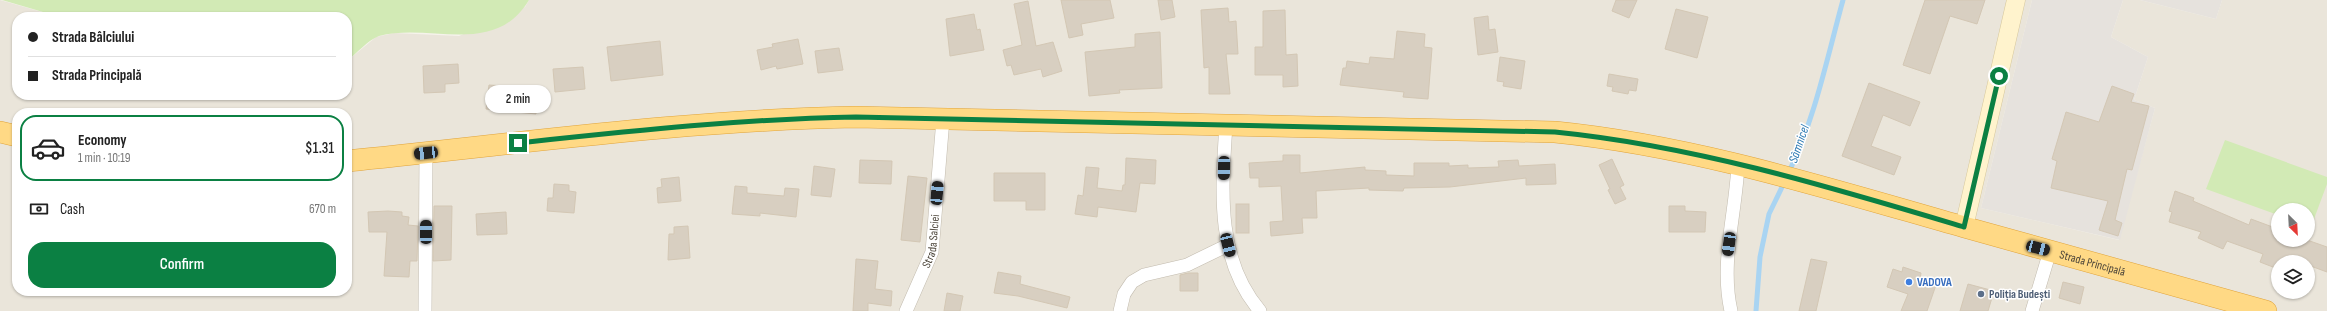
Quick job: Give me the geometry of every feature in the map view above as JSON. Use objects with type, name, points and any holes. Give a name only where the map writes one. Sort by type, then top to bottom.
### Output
[{"type":"highway","name":"Strada Principală","points":[[352,160],[701,124],[768,119],[856,117],[1555,132],[1641,143],[1738,164],[1834,189],[1964,227],[2266,311]]},
{"type":"highway","points":[[0,132],[12,135]]},
{"type":"main road","points":[[1964,227],[2016,0]]},
{"type":"street","name":"Strada Salciei","points":[[906,311],[932,252],[943,119]]},
{"type":"street","points":[[1226,124],[1223,207],[1228,245],[1236,275],[1242,287],[1260,311]]},
{"type":"street","points":[[425,311],[426,153]]},
{"type":"street","points":[[1731,311],[1727,295],[1727,258],[1738,164]]},
{"type":"street","points":[[1120,311],[1124,294],[1132,282],[1138,278],[1144,275],[1187,264],[1228,245]]},
{"type":"street","points":[[2032,311],[2050,251]]},
{"type":"shaded area","points":[[0,0],[42,12],[12,12],[12,100],[352,100],[352,57],[376,37],[394,33],[459,36],[525,7],[529,0],[2032,0],[1981,208],[2119,240],[2155,108],[2134,100],[2148,57],[2111,37],[2123,0],[2140,0],[2216,19],[2222,0],[2327,0],[2327,311],[0,311]]},
{"type":"shaded area","points":[[2032,0],[2123,0],[2111,37],[2148,57],[2134,100],[2155,108],[2120,240],[1981,208]]},
{"type":"shaded area","points":[[2140,0],[2222,0],[2216,19]]},
{"type":"green space","points":[[2,0],[529,0],[515,18],[498,28],[480,33],[399,33],[379,36],[366,44],[352,57],[352,12],[43,12]]},
{"type":"green space","points":[[2225,140],[2327,177],[2327,184],[2315,216],[2315,203],[2271,203],[2271,212],[2206,189]]},
{"type":"building","points":[[1061,0],[1110,0],[1114,18],[1081,24],[1083,35],[1069,38]]},
{"type":"building","points":[[1158,0],[1172,0],[1175,17],[1161,20]]},
{"type":"building","points":[[1616,0],[1637,0],[1629,18],[1612,11]]},
{"type":"building","points":[[1925,0],[1985,0],[1977,24],[1950,16],[1930,74],[1903,65]]},
{"type":"building","points":[[1028,1],[1036,46],[1053,42],[1062,71],[1043,77],[1041,69],[1014,75],[1011,65],[1007,66],[1003,50],[1022,45],[1014,4]]},
{"type":"building","points":[[1228,8],[1229,22],[1236,21],[1238,54],[1226,54],[1230,94],[1209,94],[1209,67],[1204,68],[1201,10]]},
{"type":"building","points":[[1676,9],[1708,17],[1697,58],[1665,49]]},
{"type":"building","points":[[1285,10],[1286,55],[1297,54],[1298,86],[1283,87],[1283,75],[1255,75],[1255,47],[1263,47],[1263,11]]},
{"type":"building","points":[[974,14],[977,30],[980,29],[984,50],[950,56],[946,19]]},
{"type":"building","points":[[1488,16],[1489,30],[1495,29],[1498,52],[1478,55],[1474,18]]},
{"type":"building","points":[[1397,31],[1425,34],[1424,47],[1432,48],[1428,99],[1403,97],[1404,92],[1340,85],[1343,68],[1346,68],[1347,61],[1369,64],[1370,57],[1394,59]]},
{"type":"building","points":[[1160,32],[1162,88],[1119,90],[1120,93],[1089,96],[1085,52],[1135,47],[1135,34]]},
{"type":"building","points":[[798,39],[803,64],[777,69],[776,66],[761,70],[757,50],[773,47],[772,44]]},
{"type":"building","points":[[660,41],[663,75],[611,81],[607,47]]},
{"type":"building","points":[[839,48],[843,70],[818,73],[815,51]]},
{"type":"building","points":[[1500,57],[1525,61],[1521,89],[1503,86],[1504,82],[1497,81]]},
{"type":"building","points":[[458,64],[459,83],[445,84],[445,92],[424,93],[423,66]]},
{"type":"building","points":[[583,67],[585,89],[555,92],[553,69]]},
{"type":"building","points":[[1609,74],[1638,79],[1636,91],[1629,90],[1628,94],[1612,91],[1613,87],[1607,86]]},
{"type":"building","points":[[1869,83],[1920,102],[1910,126],[1883,115],[1871,146],[1901,157],[1894,175],[1842,156]]},
{"type":"building","points":[[489,85],[504,86],[504,91],[536,91],[536,114],[486,109]]},
{"type":"building","points":[[2112,86],[2134,94],[2131,102],[2149,106],[2132,170],[2127,169],[2115,220],[2122,223],[2118,236],[2099,230],[2108,201],[2051,188],[2057,161],[2052,159],[2066,112],[2099,122]]},
{"type":"building","points":[[1283,155],[1300,155],[1300,173],[1365,167],[1365,170],[1386,171],[1386,175],[1414,176],[1414,163],[1449,163],[1449,166],[1468,165],[1468,168],[1499,167],[1498,161],[1518,160],[1519,166],[1555,164],[1556,184],[1526,185],[1526,178],[1450,187],[1404,188],[1403,191],[1369,190],[1369,188],[1316,191],[1317,218],[1302,218],[1303,233],[1271,236],[1270,222],[1283,221],[1281,186],[1259,187],[1259,178],[1250,178],[1249,163],[1283,161]]},
{"type":"building","points":[[1126,158],[1156,160],[1155,184],[1140,183],[1136,212],[1098,207],[1097,217],[1075,214],[1078,195],[1083,196],[1086,167],[1099,168],[1097,188],[1122,191],[1123,185],[1125,185]]},
{"type":"building","points":[[1612,159],[1624,185],[1620,187],[1626,199],[1615,204],[1599,165]]},
{"type":"building","points":[[860,160],[892,161],[891,184],[859,183]]},
{"type":"building","points":[[814,166],[835,169],[831,197],[811,195]]},
{"type":"building","points":[[994,173],[1045,173],[1045,210],[1026,210],[1026,201],[994,201]]},
{"type":"building","points":[[908,176],[927,178],[920,242],[901,240]]},
{"type":"building","points":[[679,177],[681,201],[658,203],[657,188],[662,187],[661,179]]},
{"type":"building","points":[[554,184],[569,185],[569,191],[576,192],[574,213],[547,211],[548,198],[553,198]]},
{"type":"building","points":[[735,186],[747,187],[747,193],[784,196],[785,188],[799,189],[796,217],[760,213],[760,216],[732,214]]},
{"type":"building","points":[[2175,191],[2194,198],[2193,201],[2249,225],[2251,219],[2271,226],[2271,247],[2315,247],[2315,243],[2327,247],[2327,272],[2315,268],[2315,255],[2271,255],[2271,266],[2260,262],[2263,254],[2227,241],[2223,249],[2198,238],[2201,232],[2169,222],[2172,212],[2169,211]]},
{"type":"building","points":[[1236,204],[1249,204],[1249,233],[1236,233]]},
{"type":"building","points":[[434,206],[452,206],[451,260],[433,261]]},
{"type":"building","points":[[1669,206],[1685,206],[1685,211],[1706,212],[1705,232],[1669,232]]},
{"type":"building","points":[[368,212],[402,212],[402,216],[409,217],[408,225],[418,226],[417,261],[410,261],[409,277],[384,276],[387,232],[369,232]]},
{"type":"building","points":[[506,212],[507,234],[477,235],[476,214]]},
{"type":"building","points":[[688,226],[690,258],[668,260],[669,234],[674,234],[674,227]]},
{"type":"building","points":[[856,259],[878,261],[875,289],[892,291],[891,306],[868,303],[868,311],[853,311]]},
{"type":"building","points":[[1811,259],[1827,262],[1816,311],[1799,311]]},
{"type":"building","points":[[1903,267],[1921,273],[1920,279],[1936,285],[1927,311],[1901,311],[1908,294],[1887,287],[1893,269],[1902,272]]},
{"type":"building","points":[[998,272],[1021,276],[1020,284],[1070,297],[1067,308],[1018,296],[994,293]]},
{"type":"building","points":[[1198,273],[1198,291],[1180,291],[1180,275]]},
{"type":"building","points":[[2063,282],[2084,287],[2080,304],[2059,298]]},
{"type":"building","points":[[1968,284],[1994,291],[1988,311],[1960,311]]},
{"type":"building","points":[[947,293],[963,296],[960,311],[944,311]]},
{"type":"waterway","name":"Sâmnicel","points":[[1788,174],[1806,132],[1813,110],[1843,0]]},
{"type":"waterway","name":"Sâmnicel","points":[[1756,311],[1760,257],[1769,214],[1785,181]]},
{"type":"place","name":"VADOVA","points":[[1909,282]]},
{"type":"place","name":"Poliția Budești","points":[[1981,294]]},
{"type":"route","points":[[518,143],[701,124],[768,119],[856,117],[1464,128],[1555,132],[1598,136],[1641,143],[1708,157],[1834,189],[1964,227],[1999,76]]}]
